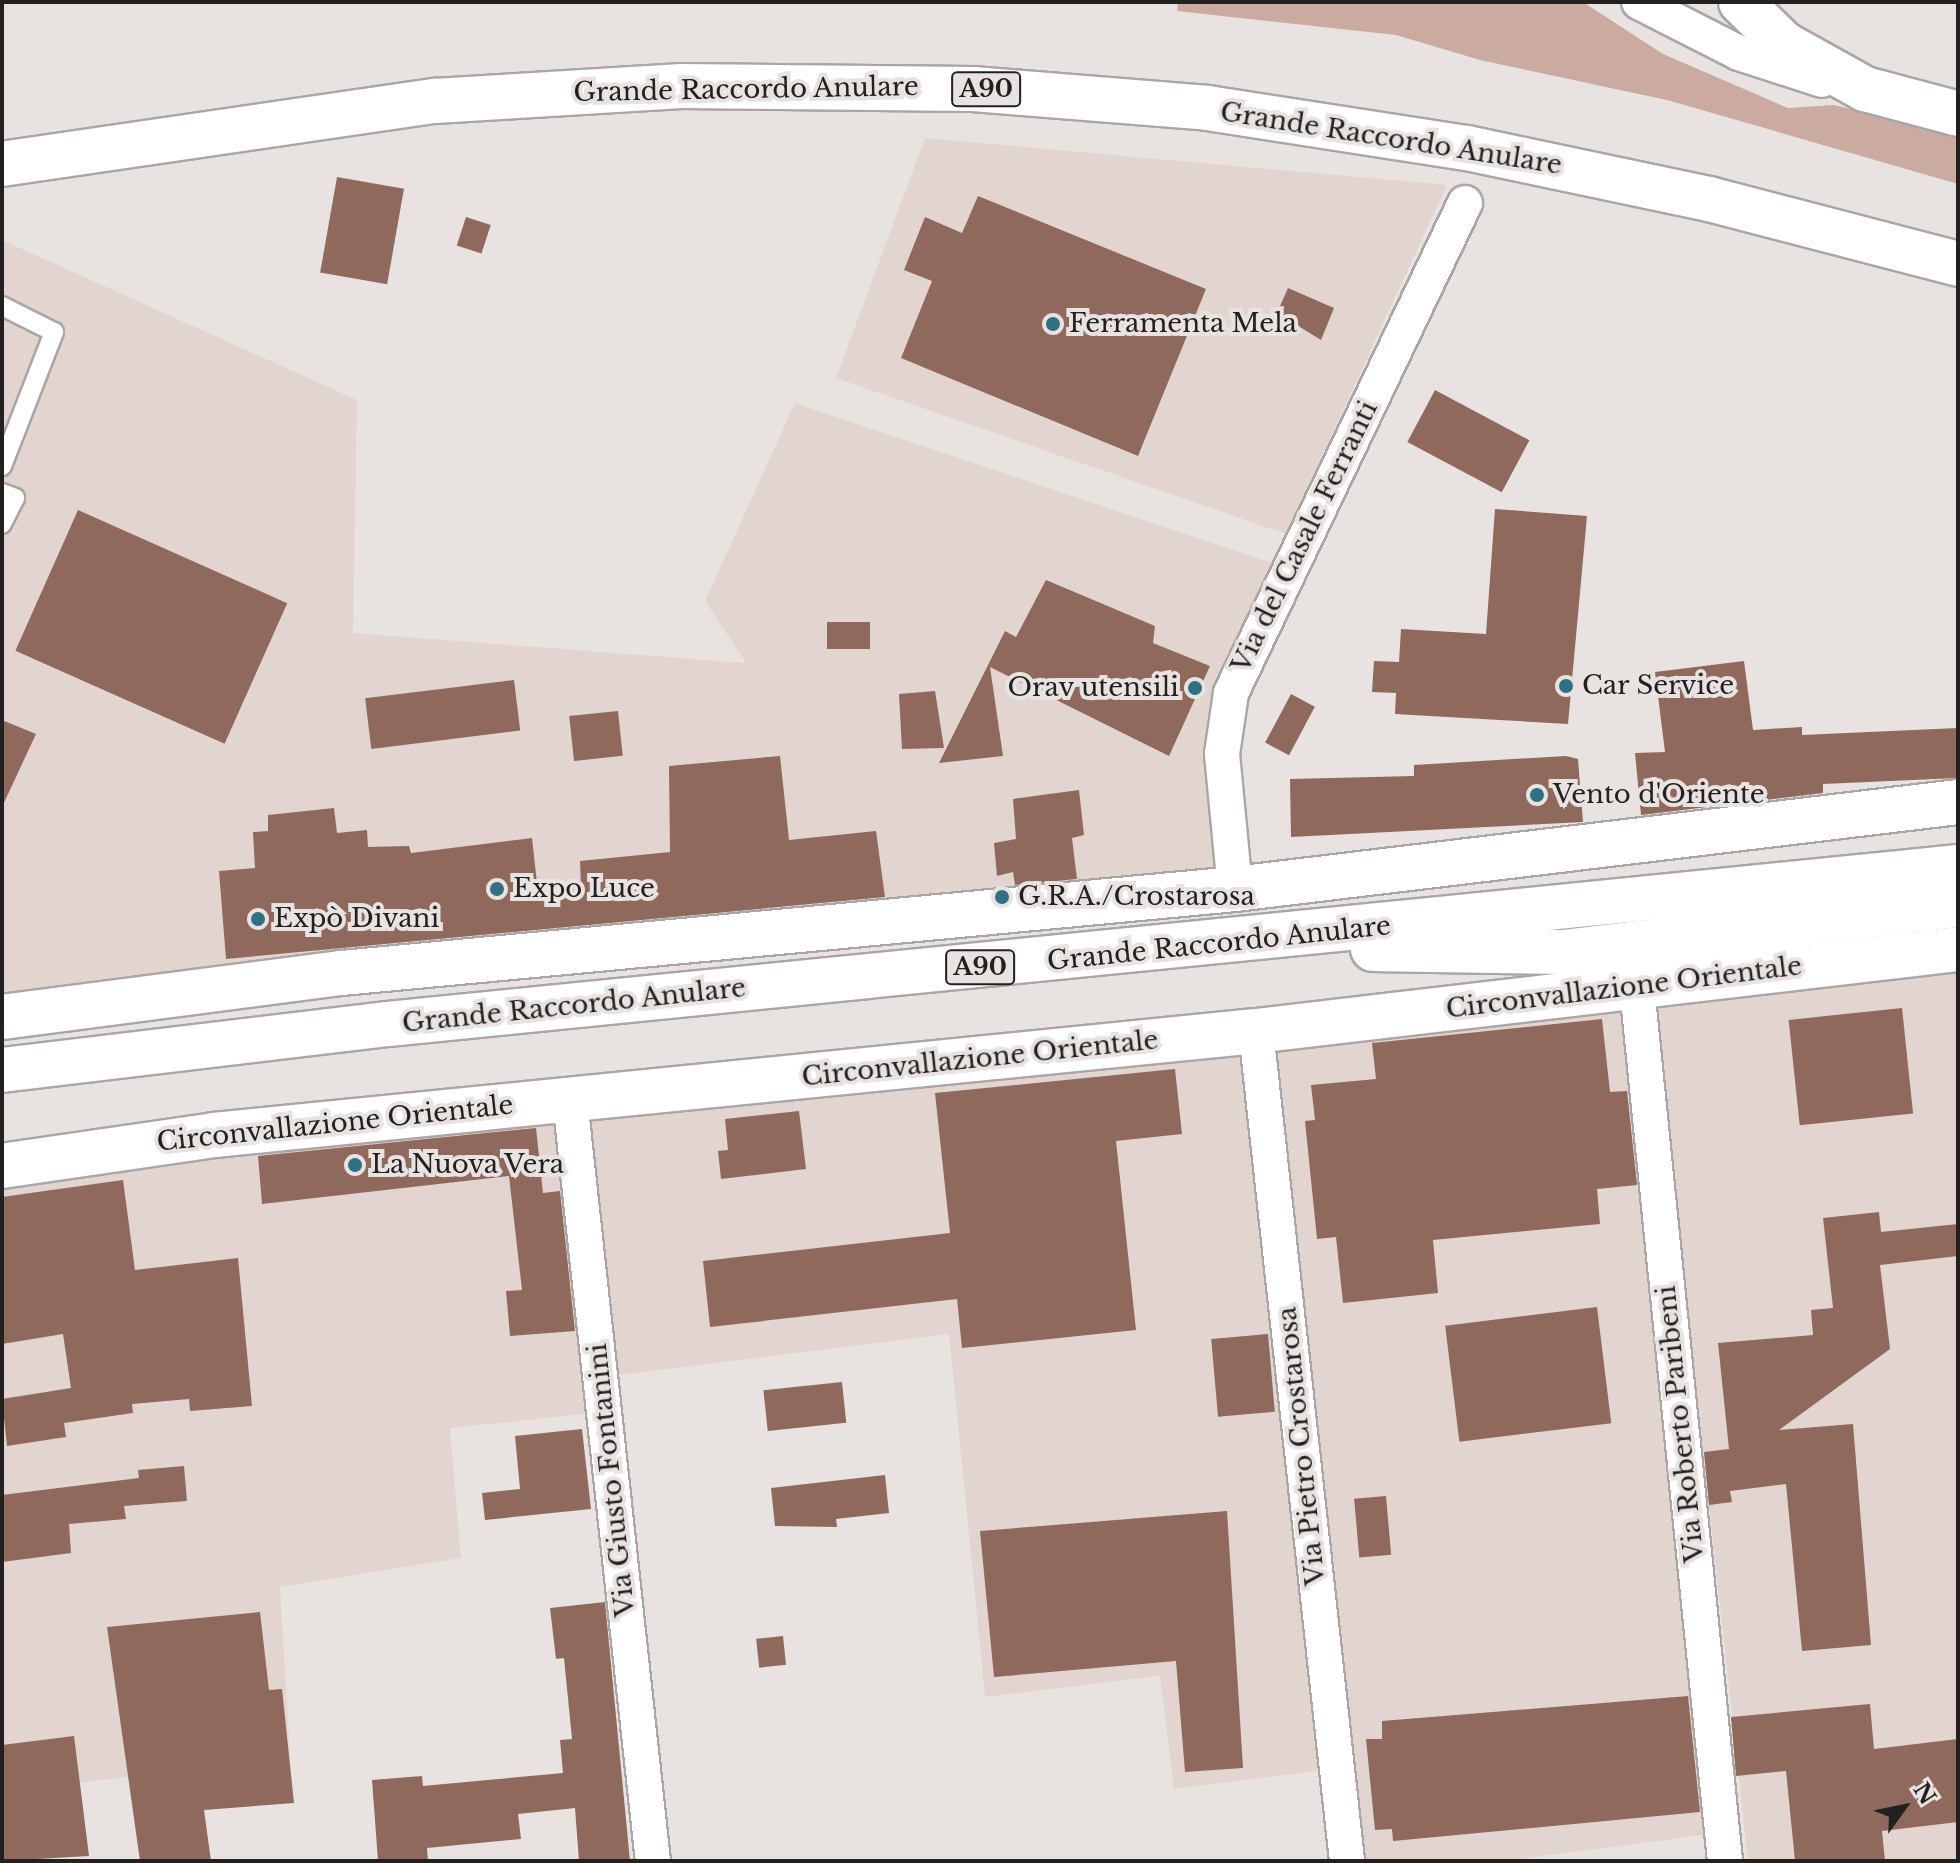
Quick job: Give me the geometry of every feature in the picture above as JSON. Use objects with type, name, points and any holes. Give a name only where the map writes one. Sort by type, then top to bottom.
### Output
[{"type":"main road","points":[[1741,2],[1784,44],[1865,89],[1958,114]]},
{"type":"main road","name":"Grande Raccordo Anulare","points":[[2,164],[449,100],[682,86],[986,89],[1208,108],[1467,148],[1709,199],[1958,264]]},
{"type":"main road","points":[[2,1017],[342,973],[1235,889],[1958,802]]},
{"type":"main road","name":"Grande Raccordo Anulare","points":[[2,1070],[419,1021],[1255,941],[1958,867]]},
{"type":"main road","points":[[1255,941],[1530,954],[1958,905]]},
{"type":"main road","name":"Circonvallazione Orientale","points":[[2,1166],[214,1135],[1256,1031],[1958,949]]},
{"type":"street","points":[[1639,2],[1739,53],[1865,89]]},
{"type":"street","name":"Via del Casale Ferranti","points":[[1235,889],[1222,754],[1231,693],[1465,203]]},
{"type":"street","name":"Via Roberto Paribeni","points":[[1637,988],[1725,1861]]},
{"type":"street","name":"Via Pietro Crostarosa","points":[[1256,1031],[1347,1861]]},
{"type":"street","name":"Via Giusto Fontanini","points":[[570,1100],[653,1861]]},
{"type":"lane","points":[[2,306],[54,332],[10,417],[2,466]]},
{"type":"lane","points":[[2,493],[15,498],[2,524]]},
{"type":"shaded area","points":[[1178,2],[1583,2],[1663,54],[1788,108],[1834,105],[1958,137],[1958,184],[1667,100],[1480,60],[1396,35],[1177,11]]},
{"type":"shaded area","points":[[925,138],[1447,185],[1286,534],[836,378]]},
{"type":"shaded area","points":[[2,240],[357,400],[353,633],[746,663],[705,601],[795,403],[1272,563],[1218,684],[1223,870],[2,999]]},
{"type":"shaded area","points":[[1958,971],[1958,1861],[1748,1861],[1654,1004]]},
{"type":"shaded area","points":[[1623,1008],[1711,1834],[1504,1861],[1363,1861],[1271,1044]]},
{"type":"shaded area","points":[[1247,1041],[1325,1770],[1174,1789],[1160,1676],[985,1697],[949,1334],[618,1375],[587,1113]]},
{"type":"shaded area","points":[[556,1112],[594,1413],[450,1428],[461,1558],[280,1587],[290,1756],[2,1793],[2,1185]]},
{"type":"building","points":[[337,177],[404,189],[387,284],[320,273]]},
{"type":"building","name":"Ferramenta Mela","points":[[978,196],[1206,289],[1138,456],[901,358],[932,281],[904,270],[925,217],[962,233]]},
{"type":"building","points":[[466,217],[491,225],[481,254],[457,246]]},
{"type":"building","points":[[1288,288],[1334,308],[1321,340],[1277,313]]},
{"type":"building","points":[[1435,390],[1529,440],[1502,492],[1407,442]]},
{"type":"building","points":[[1495,509],[1587,516],[1568,724],[1395,714],[1396,693],[1372,692],[1374,661],[1399,662],[1401,629],[1486,634]]},
{"type":"building","points":[[78,510],[287,603],[225,744],[15,651]]},
{"type":"building","points":[[1046,580],[1155,626],[1153,643],[1210,666],[1169,756],[990,667],[1003,756],[939,763],[1005,631],[1016,637]]},
{"type":"building","points":[[827,622],[870,622],[870,649],[827,649]]},
{"type":"building","points":[[1744,661],[1753,730],[1802,727],[1802,735],[1958,728],[1958,778],[1823,784],[1823,793],[1641,815],[1635,753],[1665,752],[1655,672]]},
{"type":"building","points":[[514,680],[520,731],[371,749],[365,698]]},
{"type":"building","points":[[935,691],[944,748],[902,749],[899,694]]},
{"type":"building","points":[[1291,694],[1315,707],[1289,755],[1265,743]]},
{"type":"building","points":[[618,711],[623,756],[574,761],[569,716]]},
{"type":"building","points":[[2,720],[36,734],[2,807]]},
{"type":"building","points":[[780,756],[789,840],[876,831],[885,897],[226,959],[219,871],[255,868],[253,832],[268,831],[268,815],[334,808],[337,833],[367,830],[368,847],[409,846],[411,853],[532,838],[538,892],[581,888],[580,861],[670,852],[669,766]]},
{"type":"building","points":[[1566,756],[1578,759],[1583,822],[1291,837],[1290,779],[1414,776],[1414,765]]},
{"type":"building","points":[[1079,790],[1084,835],[1072,838],[1077,879],[1015,885],[1013,872],[997,876],[994,843],[1016,839],[1013,799]]},
{"type":"building","points":[[1902,1008],[1913,1113],[1800,1125],[1789,1020]]},
{"type":"building","points":[[1602,1019],[1610,1092],[1627,1091],[1637,1185],[1597,1189],[1600,1224],[1433,1240],[1438,1293],[1343,1303],[1336,1237],[1317,1239],[1305,1121],[1315,1120],[1311,1085],[1376,1079],[1372,1043]]},
{"type":"building","points":[[1175,1069],[1182,1134],[1116,1141],[1136,1330],[962,1348],[957,1299],[710,1327],[703,1261],[950,1233],[935,1093]]},
{"type":"building","points":[[799,1111],[806,1169],[721,1179],[718,1151],[728,1150],[725,1119]]},
{"type":"building","points":[[536,1128],[543,1193],[560,1191],[575,1331],[510,1336],[506,1291],[522,1290],[509,1176],[262,1204],[258,1156]]},
{"type":"building","points":[[123,1180],[135,1270],[238,1258],[252,1406],[190,1411],[189,1399],[132,1404],[133,1413],[64,1423],[66,1437],[7,1446],[2,1399],[71,1388],[63,1334],[2,1344],[2,1197]]},
{"type":"building","points":[[1879,1212],[1881,1232],[1958,1224],[1958,1256],[1880,1265],[1890,1349],[1779,1430],[1853,1424],[1871,1645],[1802,1651],[1786,1484],[1730,1491],[1732,1502],[1709,1505],[1704,1452],[1729,1449],[1718,1343],[1813,1335],[1811,1310],[1833,1308],[1823,1218]]},
{"type":"building","points":[[1597,1307],[1611,1423],[1459,1442],[1445,1326]]},
{"type":"building","points":[[1268,1334],[1275,1412],[1218,1417],[1211,1339]]},
{"type":"building","points":[[842,1382],[846,1423],[768,1431],[763,1390]]},
{"type":"building","points":[[582,1429],[591,1509],[485,1520],[482,1493],[520,1489],[515,1436]]},
{"type":"building","points":[[184,1466],[187,1501],[124,1506],[126,1519],[69,1524],[71,1553],[2,1562],[2,1495],[139,1478],[138,1470]]},
{"type":"building","points":[[885,1475],[889,1513],[836,1519],[837,1527],[775,1526],[771,1488]]},
{"type":"building","points":[[1386,1496],[1391,1555],[1359,1558],[1354,1499]]},
{"type":"building","points":[[1227,1511],[1243,1768],[1185,1772],[1176,1661],[994,1677],[980,1531]]},
{"type":"building","points":[[605,1602],[630,1861],[579,1861],[575,1808],[518,1814],[521,1839],[427,1848],[428,1861],[378,1861],[372,1780],[422,1776],[423,1786],[563,1773],[560,1740],[572,1739],[564,1658],[556,1659],[550,1608]]},
{"type":"building","points":[[260,1612],[269,1690],[282,1689],[294,1803],[204,1810],[211,1861],[140,1861],[107,1627]]},
{"type":"building","points":[[783,1636],[786,1665],[759,1668],[756,1639]]},
{"type":"building","points":[[1688,1696],[1700,1812],[1393,1841],[1392,1829],[1375,1830],[1366,1739],[1382,1739],[1382,1721]]},
{"type":"building","points":[[1870,1704],[1874,1749],[1958,1739],[1958,1822],[1882,1831],[1885,1861],[1795,1861],[1786,1771],[1736,1776],[1731,1717]]},
{"type":"building","points":[[74,1736],[89,1856],[2,1861],[2,1745]]},
{"type":"place","name":"Ferramenta Mela","points":[[1053,324]]},
{"type":"place","name":"Car Service","points":[[1566,686]]},
{"type":"place","name":"Orav utensili","points":[[1195,688]]},
{"type":"place","name":"Vento d'Oriente","points":[[1537,795]]},
{"type":"place","name":"Expo Luce","points":[[497,889]]},
{"type":"place","name":"G.R.A./Crostarosa","points":[[1002,897]]},
{"type":"place","name":"Expò Divani","points":[[258,919]]},
{"type":"place","name":"La Nuova Vera","points":[[355,1165]]}]
